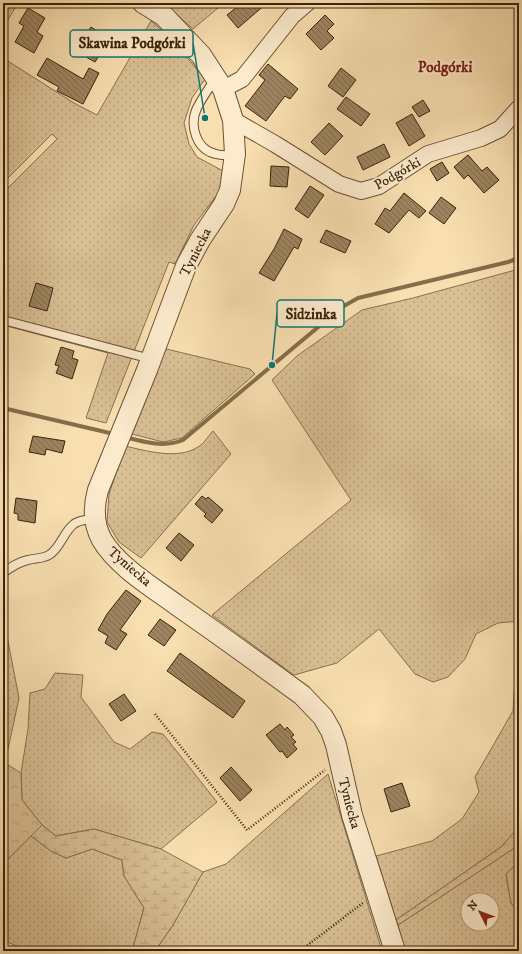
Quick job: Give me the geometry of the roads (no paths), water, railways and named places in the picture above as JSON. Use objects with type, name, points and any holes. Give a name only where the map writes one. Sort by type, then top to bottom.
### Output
[{"type":"street","name":"Tyniecka","points":[[143,3],[164,16],[201,55],[220,83],[233,120],[235,154],[230,190],[224,204],[200,240],[186,266],[151,359],[98,490],[94,504],[94,518],[102,540],[117,559],[152,587],[302,695],[323,717],[330,731],[339,760],[352,815],[395,951]]},
{"type":"street","points":[[220,83],[242,79],[292,16],[307,3]]},
{"type":"street","name":"Podgórki","points":[[233,120],[339,184],[361,192],[380,186],[428,154],[481,138],[500,129],[519,108]]},
{"type":"lane","points":[[220,83],[196,109],[194,117],[195,137],[203,148],[214,154],[235,154]]},
{"type":"lane","points":[[3,320],[151,359]]},
{"type":"lane","points":[[3,573],[17,563],[50,555],[72,525],[80,521],[94,518]]},
{"type":"waterway","points":[[125,437],[161,444],[169,444],[183,440],[335,313],[358,298],[508,262],[519,258]]},
{"type":"waterway","points":[[3,408],[114,434]]},
{"type":"place","name":"Skawina Podgórki","points":[[205,118]]},
{"type":"place","name":"Sidzinka","points":[[272,365]]},
{"type":"district","name":"Podgórki","points":[[445,67]]}]
